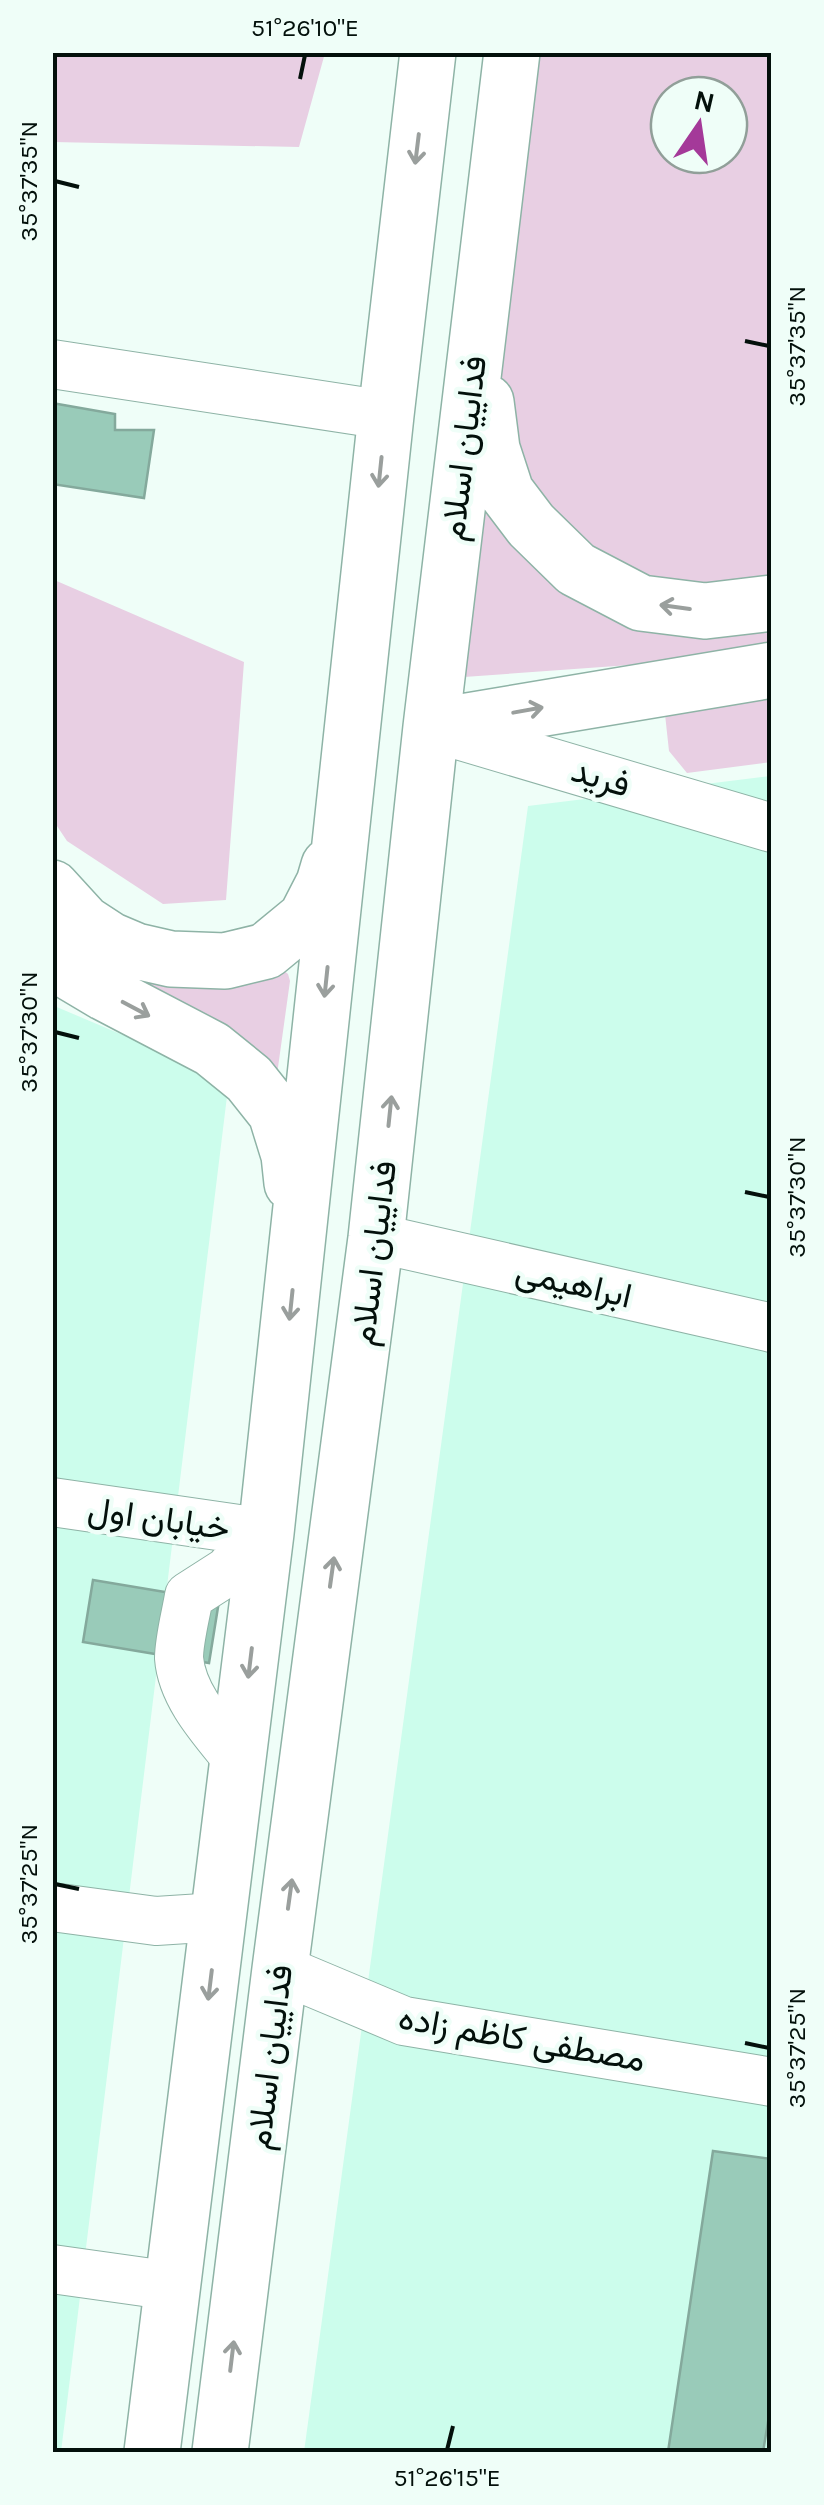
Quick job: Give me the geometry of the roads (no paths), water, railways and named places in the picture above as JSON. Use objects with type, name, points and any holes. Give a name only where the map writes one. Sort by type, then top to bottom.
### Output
[{"type":"main road","name":"فداییان اسلام","points":[[152,2452],[266,1533],[428,52]]},
{"type":"main road","name":"فداییان اسلام","points":[[220,2452],[376,1238],[512,52]]},
{"type":"main road","points":[[480,308],[492,450],[506,492],[531,525],[576,569],[641,603],[705,612],[772,602]]},
{"type":"main road","points":[[432,726],[772,670]]},
{"type":"main road","points":[[52,888],[84,924],[136,951],[171,959],[225,961],[266,951],[306,918],[324,882],[344,816]]},
{"type":"main road","points":[[52,958],[105,992],[212,1049],[249,1079],[276,1113],[289,1155],[298,1242]]},
{"type":"street","points":[[52,364],[386,415]]},
{"type":"street","name":"فرید","points":[[432,726],[772,828]]},
{"type":"street","name":"ابراهیمی","points":[[376,1238],[772,1328]]},
{"type":"street","name":"خیابان اول","points":[[52,1502],[266,1533]]},
{"type":"street","points":[[52,1906],[156,1920],[218,1917]]},
{"type":"street","name":"مصطفی کاظم زاده","points":[[280,1969],[404,2021],[772,2082]]},
{"type":"street","points":[[52,2269],[172,2286]]}]
